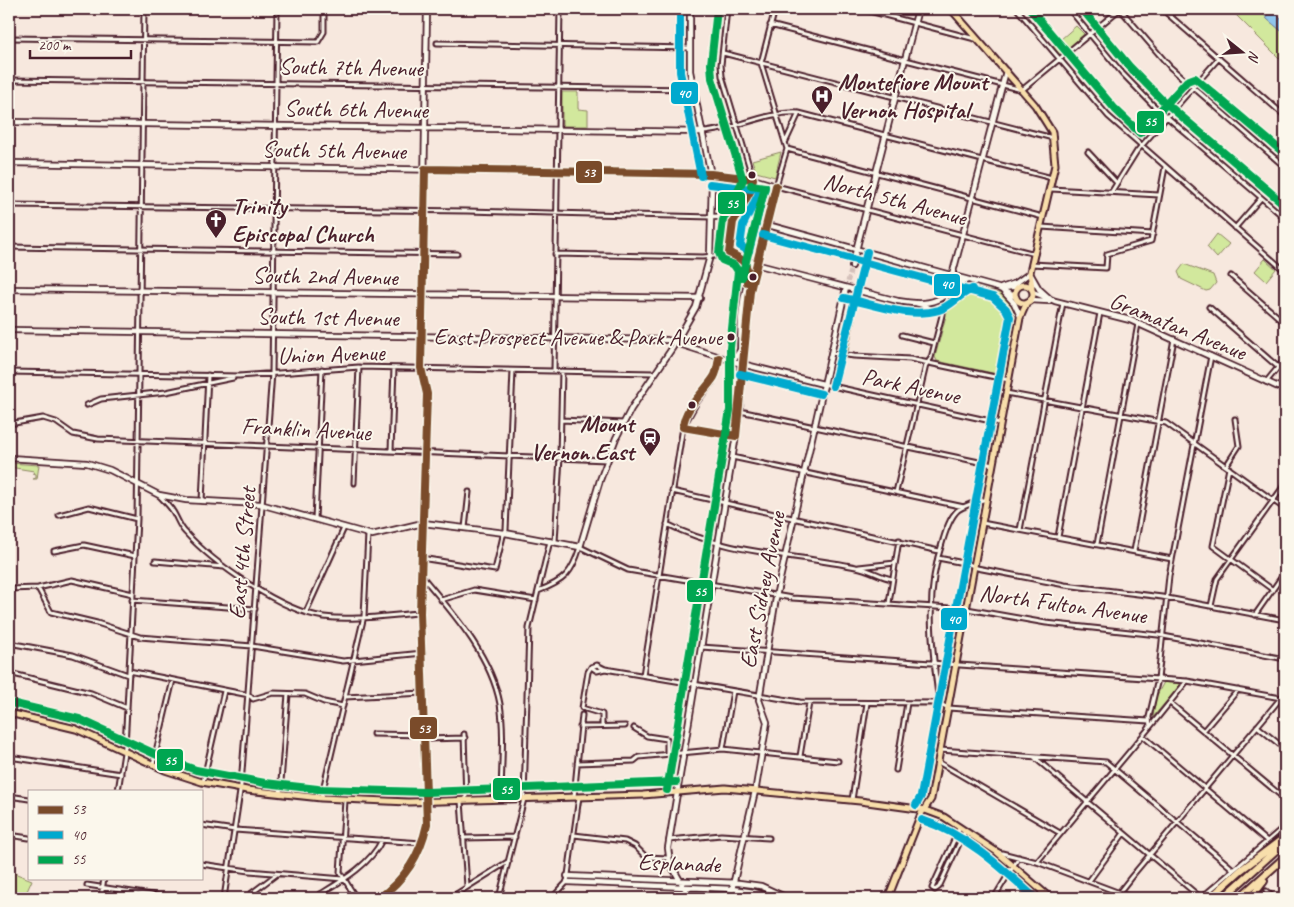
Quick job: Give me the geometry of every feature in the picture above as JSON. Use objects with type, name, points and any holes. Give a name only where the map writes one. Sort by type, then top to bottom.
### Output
[{"type":"highway","points":[[1210,898],[1237,873],[1285,837]]},
{"type":"highway","points":[[1223,898],[1285,842]]},
{"type":"highway","points":[[1239,898],[1285,858]]},
{"type":"highway","points":[[1251,898],[1285,858]]},
{"type":"main road","points":[[951,9],[1022,90],[1049,125],[1054,138],[1056,157],[1053,178],[1030,273],[1032,291],[1020,317]]},
{"type":"main road","points":[[888,898],[924,810],[931,799],[1020,317],[1015,292],[1030,273]]},
{"type":"main road","points":[[1020,286],[1029,286],[1032,291]]},
{"type":"main road","points":[[1017,299],[1029,301]]},
{"type":"main road","points":[[9,713],[76,729],[153,765],[202,782],[241,789],[345,801],[427,802],[653,795],[717,788],[852,800],[932,811],[965,830],[997,852],[1050,898]]},
{"type":"street","points":[[118,790],[125,751],[137,519],[141,374],[144,9]]},
{"type":"street","name":"East 4th Street","points":[[224,898],[241,789],[268,445],[272,373],[276,208],[277,9]]},
{"type":"street","points":[[9,38],[144,42],[304,43],[319,41],[324,32],[324,9]]},
{"type":"street","points":[[379,898],[392,889],[409,870],[422,844],[427,824],[426,737],[420,613],[427,394],[422,368],[422,336],[427,9]]},
{"type":"street","points":[[554,371],[560,9]]},
{"type":"street","points":[[538,591],[569,573],[574,567],[582,548],[607,460],[623,423],[654,373],[678,344],[700,298],[712,256],[719,175],[694,89],[688,48],[690,9]]},
{"type":"street","points":[[727,9],[722,76],[753,180],[752,188],[735,216],[727,253],[759,265],[943,311]]},
{"type":"street","points":[[742,364],[744,357],[745,312],[755,262],[788,149],[762,63],[775,9]]},
{"type":"street","points":[[862,9],[878,11],[914,23],[976,39]]},
{"type":"street","points":[[852,266],[918,9]]},
{"type":"street","points":[[1017,9],[1108,116],[1141,147],[1285,271]]},
{"type":"street","points":[[1069,9],[1122,73],[1168,118],[1285,218]]},
{"type":"street","points":[[770,25],[1022,90],[1120,9],[1170,67],[1285,167]]},
{"type":"street","points":[[1162,9],[1285,116]]},
{"type":"street","points":[[437,43],[688,48]]},
{"type":"street","points":[[723,53],[992,124],[1054,138]]},
{"type":"street","points":[[1112,192],[1116,182],[1141,147],[1219,58]]},
{"type":"street","points":[[896,492],[928,362],[1006,71]]},
{"type":"street","name":"South 7th Avenue","points":[[9,80],[694,89]]},
{"type":"street","points":[[705,132],[716,132],[778,114],[799,113],[1053,178]]},
{"type":"street","points":[[786,142],[799,113]]},
{"type":"street","name":"South 6th Avenue","points":[[9,122],[705,132]]},
{"type":"street","points":[[788,149],[1044,217]]},
{"type":"street","points":[[1088,152],[1116,182]]},
{"type":"street","name":"South 5th Avenue","points":[[9,163],[719,175]]},
{"type":"street","points":[[1032,264],[1106,268],[1107,254],[1150,241],[1153,234],[1165,167]]},
{"type":"street","name":"North 5th Avenue","points":[[746,180],[753,180],[1035,254]]},
{"type":"street","points":[[1051,189],[1159,195]]},
{"type":"street","points":[[1235,228],[1261,198]]},
{"type":"street","points":[[9,206],[424,210],[735,216],[1000,288],[1017,299]]},
{"type":"street","points":[[1041,227],[1153,234]]},
{"type":"street","points":[[9,247],[457,254]]},
{"type":"street","points":[[555,254],[712,256]]},
{"type":"street","points":[[690,898],[668,858],[669,840],[740,411],[742,364],[740,349],[749,276],[748,266],[741,257]]},
{"type":"street","points":[[749,276],[755,262]]},
{"type":"street","points":[[1000,288],[1016,283],[1030,273],[1039,289],[1054,301]]},
{"type":"street","points":[[1231,276],[1285,323]]},
{"type":"street","points":[[913,303],[937,300],[957,284],[969,280]]},
{"type":"street","points":[[1000,288],[1020,286]]},
{"type":"street","name":"East Sidney Avenue","points":[[730,898],[762,752],[766,717],[759,704],[759,695],[776,595],[846,288]]},
{"type":"street","points":[[1000,288],[1014,303],[1020,317]]},
{"type":"street","name":"South 2nd Avenue","points":[[9,289],[700,298]]},
{"type":"street","name":"Gramatan Avenue","points":[[1032,291],[1054,301],[1138,324],[1285,390]]},
{"type":"street","name":"Gramatan Avenue","points":[[1029,301],[1054,301]]},
{"type":"street","points":[[1020,530],[1063,303]]},
{"type":"street","points":[[1209,307],[1278,367]]},
{"type":"street","points":[[1058,537],[1100,313]]},
{"type":"street","points":[[1097,544],[1138,324]]},
{"type":"street","name":"South 1st Avenue","points":[[9,330],[667,340],[699,351]]},
{"type":"street","points":[[902,334],[934,343]]},
{"type":"street","points":[[1134,551],[1174,339]]},
{"type":"street","points":[[728,360],[736,357],[740,349]]},
{"type":"street","name":"Park Avenue","points":[[699,351],[718,358],[823,384],[1000,423]]},
{"type":"street","points":[[830,352],[854,356],[905,358],[1009,380]]},
{"type":"street","points":[[1150,726],[1148,721],[1158,679],[1172,559],[1211,356]]},
{"type":"street","points":[[643,676],[683,427],[697,402],[712,383],[718,358]]},
{"type":"street","points":[[1266,382],[1285,359]]},
{"type":"street","points":[[354,483],[359,367]]},
{"type":"street","name":"Union Avenue","points":[[9,372],[239,376],[359,367],[654,373]]},
{"type":"street","points":[[391,450],[394,368]]},
{"type":"street","points":[[316,519],[322,369]]},
{"type":"street","points":[[421,558],[495,570],[505,533],[513,371]]},
{"type":"street","points":[[499,898],[524,799],[529,628],[552,542],[560,457],[562,371]]},
{"type":"street","points":[[202,501],[208,375]]},
{"type":"street","points":[[87,405],[101,399],[140,393],[166,392],[239,376]]},
{"type":"street","points":[[1006,393],[1120,414],[1169,426],[1285,509]]},
{"type":"street","points":[[740,411],[993,465]]},
{"type":"street","name":"Franklin Avenue","points":[[9,424],[42,418],[56,422],[73,434],[83,438],[607,460]]},
{"type":"street","points":[[1235,419],[1239,446],[1227,467],[1213,546],[1273,590]]},
{"type":"street","points":[[562,420],[623,423]]},
{"type":"street","points":[[683,427],[736,436]]},
{"type":"street","points":[[732,457],[964,508]]},
{"type":"street","points":[[9,458],[87,463],[110,470],[159,495],[202,501],[264,505],[378,536],[423,523],[505,533],[582,548]]},
{"type":"street","points":[[1211,606],[1216,580],[1285,484]]},
{"type":"street","points":[[672,491],[899,540],[939,551]]},
{"type":"street","points":[[465,528],[469,492]]},
{"type":"street","points":[[159,495],[170,507],[187,534],[224,567],[256,588],[306,612],[335,618],[420,613]]},
{"type":"street","points":[[939,703],[930,605],[939,551],[949,523],[958,511],[986,499]]},
{"type":"street","points":[[59,516],[89,507],[137,519]]},
{"type":"street","points":[[982,523],[1172,559]]},
{"type":"street","points":[[667,524],[691,536],[785,557],[858,567],[892,579]]},
{"type":"street","points":[[306,612],[344,528]]},
{"type":"street","points":[[321,798],[364,616],[368,534]]},
{"type":"street","points":[[888,603],[899,540]]},
{"type":"street","points":[[54,551],[76,545],[135,556]]},
{"type":"street","name":"North Fulton Avenue","points":[[582,548],[628,570],[776,595],[966,608],[1046,623],[1163,636],[1285,659]]},
{"type":"street","points":[[938,558],[974,567],[1066,584],[1167,598],[1285,620]]},
{"type":"street","points":[[155,561],[224,567]]},
{"type":"street","points":[[858,567],[895,563]]},
{"type":"street","points":[[1255,615],[1285,572]]},
{"type":"street","points":[[421,575],[477,648],[497,690],[501,723],[501,799]]},
{"type":"street","points":[[9,589],[38,588],[72,580],[133,594]]},
{"type":"street","points":[[38,588],[51,612],[97,623],[131,635],[158,639],[252,646],[343,661],[423,653]]},
{"type":"street","points":[[441,600],[474,590],[536,600]]},
{"type":"street","points":[[132,600],[254,609]]},
{"type":"street","points":[[9,643],[73,656],[129,673],[249,695],[253,699],[273,693],[305,694],[324,702],[343,706]]},
{"type":"street","points":[[701,647],[1187,681],[1284,696]]},
{"type":"street","points":[[602,726],[602,714],[582,708],[588,672],[591,667],[597,664],[605,669],[643,676],[809,703],[939,703],[948,708],[1148,721]]},
{"type":"street","points":[[9,673],[91,693],[127,708]]},
{"type":"street","points":[[153,765],[173,680]]},
{"type":"street","points":[[1037,862],[1187,681]]},
{"type":"street","points":[[1204,730],[1238,690]]},
{"type":"street","points":[[202,782],[224,691]]},
{"type":"street","points":[[723,749],[733,691]]},
{"type":"street","points":[[346,697],[424,692]]},
{"type":"street","points":[[280,794],[288,694]]},
{"type":"street","points":[[1119,898],[1150,854],[1284,696]]},
{"type":"street","points":[[800,756],[809,703]]},
{"type":"street","points":[[852,800],[867,703]]},
{"type":"street","points":[[896,770],[906,703]]},
{"type":"street","points":[[1170,703],[1285,799]]},
{"type":"street","points":[[552,898],[567,882],[574,835],[577,763],[582,715]]},
{"type":"street","points":[[580,726],[625,726]]},
{"type":"street","points":[[1257,726],[1285,749]]},
{"type":"street","points":[[634,728],[647,736],[667,739],[667,754]]},
{"type":"street","points":[[373,734],[426,737],[465,736],[463,838],[467,886]]},
{"type":"street","points":[[1143,736],[1267,841]]},
{"type":"street","points":[[577,763],[634,761],[639,757],[723,749],[838,761]]},
{"type":"street","points":[[940,750],[1106,762],[1233,869]]},
{"type":"street","points":[[9,757],[121,774]]},
{"type":"street","points":[[1034,757],[1201,898],[1285,826]]},
{"type":"street","points":[[938,762],[1060,833]]},
{"type":"street","points":[[9,796],[28,799]]},
{"type":"street","points":[[345,801],[340,872],[356,898]]},
{"type":"street","points":[[202,825],[235,830],[422,844]]},
{"type":"street","points":[[960,827],[934,889],[939,887],[965,830]]},
{"type":"street","points":[[1089,881],[1124,833]]},
{"type":"street","points":[[669,840],[721,834],[769,838]]},
{"type":"street","points":[[9,835],[28,838]]},
{"type":"street","points":[[574,835],[624,841],[635,846],[646,857],[668,858]]},
{"type":"street","points":[[463,838],[515,838]]},
{"type":"street","points":[[314,898],[370,858],[382,840]]},
{"type":"street","points":[[997,852],[1037,862],[1133,898]]},
{"type":"street","points":[[994,898],[1019,857]]},
{"type":"street","points":[[450,898],[509,861]]},
{"type":"street","points":[[202,864],[278,873],[337,876],[343,879]]},
{"type":"street","points":[[245,898],[278,873]]},
{"type":"street","name":"Esplanade","points":[[567,876],[680,882],[734,882],[761,886],[786,898]]},
{"type":"street","points":[[101,898],[104,880]]},
{"type":"street","name":"Esplanade","points":[[567,882],[732,889],[754,892],[772,898]]},
{"type":"street","points":[[87,885],[172,898]]},
{"type":"street","points":[[1038,898],[1042,891]]},
{"type":"street","points":[[1266,891],[1274,898]]},
{"type":"green space","points":[[1230,9],[1262,9],[1267,19],[1285,34],[1285,64]]},
{"type":"green space","points":[[1076,26],[1084,34],[1060,55],[1053,46]]},
{"type":"green space","points":[[562,92],[578,92],[578,109],[588,110],[588,126],[562,126]]},
{"type":"green space","points":[[781,152],[775,177],[756,172],[752,160]]},
{"type":"green space","points":[[1217,234],[1229,244],[1217,258],[1207,247]]},
{"type":"green space","points":[[1265,259],[1276,269],[1266,281],[1255,271]]},
{"type":"green space","points":[[1184,264],[1213,275],[1216,283],[1210,290],[1206,291],[1181,279],[1178,272]]},
{"type":"green space","points":[[965,285],[997,293],[1006,297],[1012,303],[1015,312],[1015,332],[1007,372],[1002,375],[937,361],[935,357],[952,293],[957,287]]},
{"type":"green space","points":[[846,317],[855,319],[848,351],[840,350],[839,347]]},
{"type":"green space","points":[[9,463],[39,465],[37,479],[33,479],[36,478],[36,474],[33,473],[34,471],[9,467]]},
{"type":"green space","points":[[1164,682],[1181,684],[1153,717],[1156,697]]},
{"type":"green space","points":[[9,871],[32,880],[24,898],[9,898]]},
{"type":"water","points":[[1262,9],[1273,9],[1285,23],[1285,34],[1267,19]]},
{"type":"tunnel","points":[[728,176],[746,180]]},
{"type":"tunnel","points":[[846,288],[852,266]]},
{"type":"transit line","name":"40","points":[[680,9],[680,72],[701,176]]},
{"type":"transit line","name":"55","points":[[667,790],[730,410],[730,348],[738,271],[734,265],[722,260],[719,253],[723,220],[743,180],[712,78],[711,64],[717,9]]},
{"type":"transit line","name":"55","points":[[1030,9],[1115,109],[1140,133],[1187,81],[1195,78],[1285,154]]},
{"type":"transit line","name":"55","points":[[1082,9],[1129,66],[1160,98],[1285,205]]},
{"type":"transit line","name":"53","points":[[425,169],[711,174],[753,179]]},
{"type":"transit line","name":"53","points":[[379,898],[404,875],[410,866],[416,856],[427,824],[420,613],[427,394],[421,368],[425,169]]},
{"type":"transit line","name":"53","points":[[729,253],[733,222],[752,188],[752,175]]},
{"type":"transit line","name":"40","points":[[710,184],[752,189]]},
{"type":"transit line","name":"55","points":[[742,277],[765,187],[751,185]]},
{"type":"transit line","name":"53","points":[[736,436],[750,291],[776,186]]},
{"type":"transit line","name":"40","points":[[762,187],[765,187],[749,251],[740,246],[743,225],[762,187]]},
{"type":"transit line","name":"40","points":[[763,235],[993,297],[1006,309],[1010,317],[921,796],[916,805]]},
{"type":"transit line","name":"40","points":[[833,386],[867,252]]},
{"type":"transit line","name":"53","points":[[729,253],[739,258],[747,267],[747,282]]},
{"type":"transit line","name":"40","points":[[844,298],[892,310],[916,313],[939,310],[972,289]]},
{"type":"transit line","name":"53","points":[[683,427],[684,420],[691,406],[714,377],[719,358]]},
{"type":"transit line","name":"40","points":[[740,374],[821,394]]},
{"type":"transit line","name":"53","points":[[683,427],[736,436]]},
{"type":"transit line","name":"55","points":[[11,703],[79,719],[166,759],[196,770],[265,783],[318,789],[426,792],[676,782]]},
{"type":"transit line","name":"40","points":[[922,820],[954,834],[983,853],[1035,898]]},
{"type":"place","name":"Montefiore Mount Vernon Hospital","points":[[822,115]]},
{"type":"place","name":"Trinity Episcopal Church","points":[[216,239]]},
{"type":"place","name":"East Prospect Avenue & Park Avenue","points":[[731,337]]},
{"type":"place","name":"Mount Vernon East","points":[[650,457]]}]
